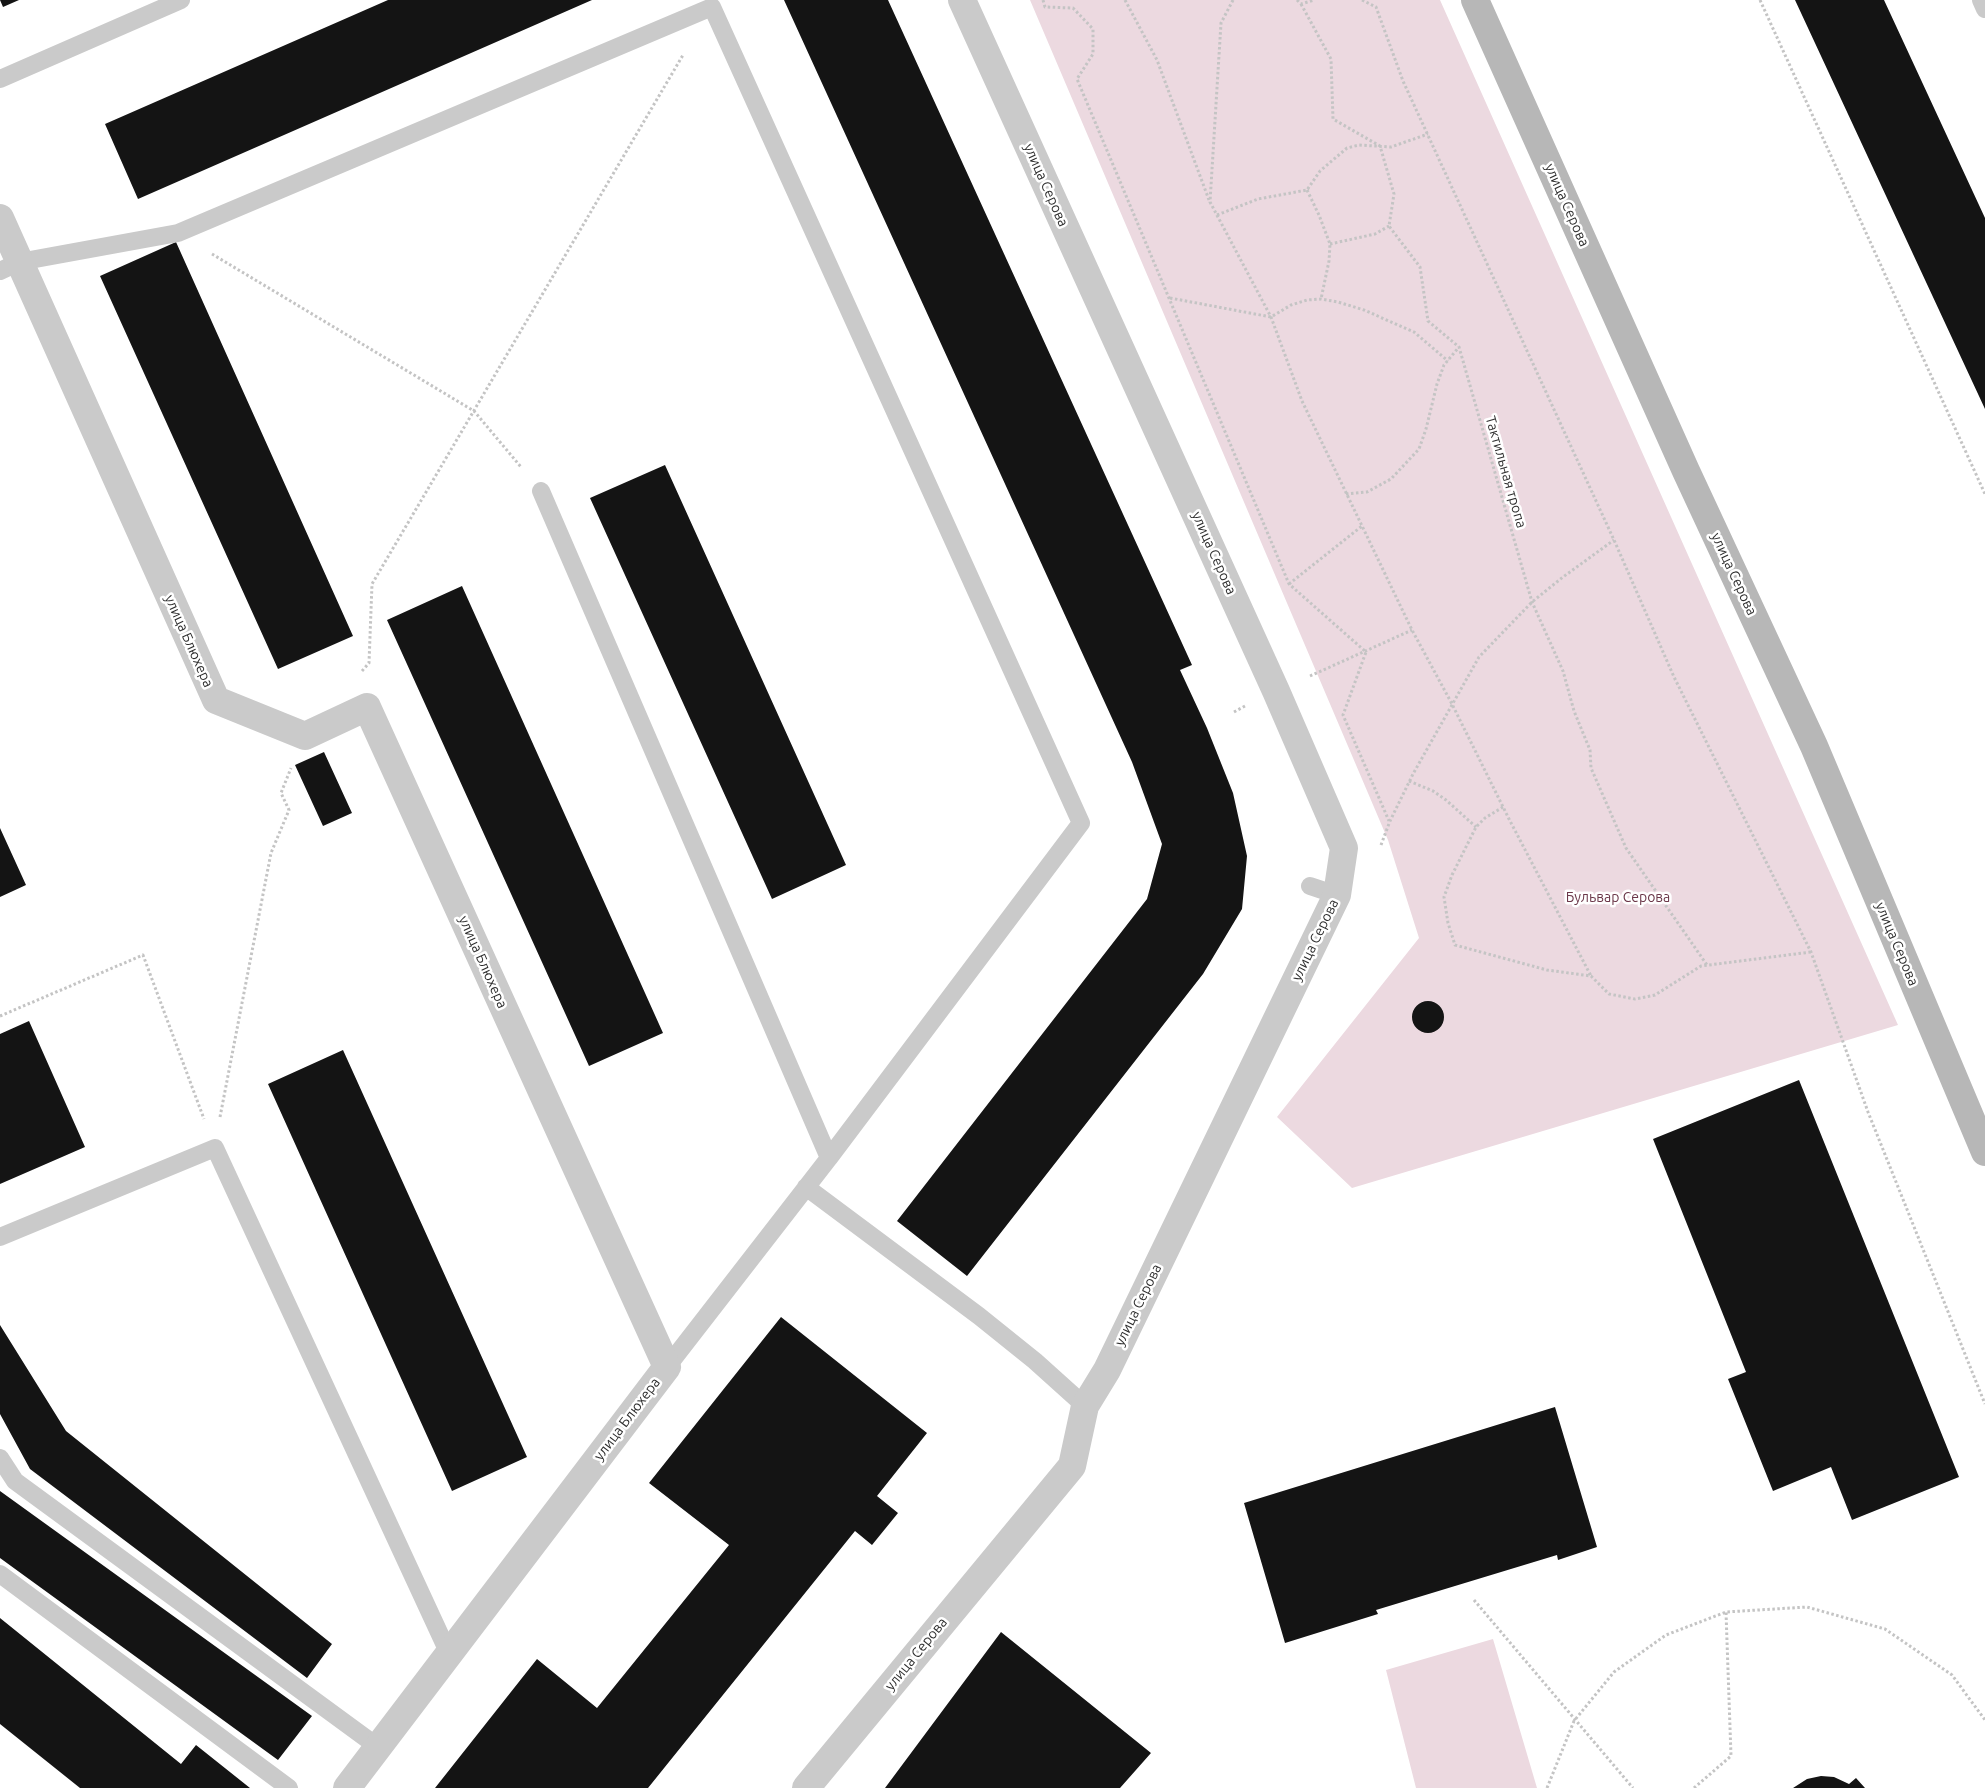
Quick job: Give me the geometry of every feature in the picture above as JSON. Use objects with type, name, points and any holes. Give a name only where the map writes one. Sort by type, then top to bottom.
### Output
[{"type":"street","name":"улица Серова","points":[[806,1788],[1072,1466],[1085,1406],[1106,1370],[1337,895],[1344,848],[1276,691],[962,0]]},
{"type":"street","name":"улица Серова","points":[[1474,0],[1686,471],[1814,746],[1985,1152]]},
{"type":"street","name":"улица Блюхера","points":[[0,218],[10,266],[216,700],[305,736],[367,707],[667,1367],[347,1788]]},
{"type":"lane","points":[[0,79],[181,0]]},
{"type":"lane","points":[[1981,0],[1985,9]]},
{"type":"lane","points":[[10,266],[178,233],[711,2],[1081,823],[829,1158],[667,1367]]},
{"type":"lane","points":[[540,491],[829,1158]]},
{"type":"lane","points":[[1310,886],[1337,895]]},
{"type":"lane","points":[[0,1237],[215,1148],[448,1654]]},
{"type":"lane","points":[[806,1187],[979,1316],[1035,1361],[1085,1406]]},
{"type":"lane","points":[[0,1458],[15,1481],[378,1747]]},
{"type":"lane","points":[[0,1574],[290,1788]]},
{"type":"path","points":[[1043,0],[1045,7],[1073,8],[1094,28],[1093,54],[1077,78],[1289,584],[1366,652]]},
{"type":"path","points":[[1125,0],[1139,23],[1156,60],[1210,202],[1271,317],[1302,401],[1346,494],[1412,630],[1592,976],[1609,994],[1635,999],[1655,995],[1701,966],[1811,952]]},
{"type":"path","points":[[1210,202],[1221,23],[1233,0]]},
{"type":"path","points":[[1297,0],[1331,59],[1333,119],[1380,146],[1394,194],[1390,226],[1420,267],[1428,321],[1459,347],[1444,365],[1434,390],[1426,429],[1419,449],[1391,479],[1367,492],[1346,494]]},
{"type":"path","points":[[1301,4],[1314,0]]},
{"type":"path","points":[[1362,0],[1376,8],[1403,81],[1614,540],[1674,677],[1811,952],[1868,1112],[1985,1404]]},
{"type":"path","points":[[1760,0],[1985,494]]},
{"type":"path","points":[[356,677],[369,663],[372,584],[711,2]]},
{"type":"path","points":[[1217,215],[1258,199],[1307,190],[1320,170],[1343,150],[1354,145],[1391,147],[1428,134]]},
{"type":"path","points":[[1307,190],[1330,244],[1330,261],[1321,299]]},
{"type":"path","points":[[1330,244],[1375,234],[1390,226]]},
{"type":"path","points":[[178,233],[474,411],[540,491]]},
{"type":"path","points":[[1169,298],[1271,317],[1296,303],[1321,299],[1342,303],[1364,310],[1414,332],[1448,361]]},
{"type":"path","name":"Тактильная тропа","points":[[1459,347],[1532,602],[1563,670],[1574,711],[1590,750],[1591,768],[1626,848],[1707,965]]},
{"type":"path","points":[[1289,584],[1362,526]]},
{"type":"path","points":[[1379,849],[1409,781],[1479,656],[1532,602],[1614,540]]},
{"type":"path","points":[[1234,712],[1276,691],[1412,630]]},
{"type":"path","points":[[1366,652],[1343,715],[1390,821]]},
{"type":"path","points":[[215,1148],[271,853],[289,810],[281,792],[305,736]]},
{"type":"path","points":[[1409,781],[1433,791],[1476,827]]},
{"type":"path","points":[[1504,807],[1485,818],[1476,827],[1452,875],[1444,897],[1448,922],[1455,945],[1547,970],[1592,976]]},
{"type":"path","points":[[0,1016],[143,955],[215,1148]]},
{"type":"path","points":[[1474,1600],[1574,1721],[1633,1788]]},
{"type":"path","points":[[1547,1788],[1574,1721],[1614,1672],[1666,1635],[1726,1612],[1807,1607],[1885,1629],[1952,1675],[1985,1720]]},
{"type":"path","points":[[1694,1788],[1731,1756],[1726,1612]]},
{"type":"green space","name":"Бульвар Серова","points":[[1030,0],[1440,0],[1898,1025],[1352,1188],[1277,1117],[1419,938],[1388,840]]},
{"type":"green space","points":[[1493,1639],[1537,1788],[1416,1788],[1386,1670]]},
{"type":"building","points":[[0,0],[19,0],[3,7]]},
{"type":"building","points":[[388,0],[592,0],[138,199],[105,124]]},
{"type":"building","points":[[784,0],[888,0],[1192,665],[1180,670],[1207,728],[1233,793],[1247,856],[1242,909],[1203,974],[967,1276],[897,1221],[1147,899],[1162,844],[1132,762]]},
{"type":"building","points":[[1795,0],[1884,0],[1985,218],[1985,409]]},
{"type":"building","points":[[176,242],[353,636],[278,669],[100,276]]},
{"type":"building","points":[[665,465],[846,865],[772,899],[590,498]]},
{"type":"building","points":[[462,586],[663,1033],[589,1066],[387,620]]},
{"type":"building","points":[[324,752],[352,813],[323,826],[295,765]]},
{"type":"building","points":[[0,828],[26,885],[0,897]]},
{"type":"building","points":[[1428,1001],[1440,1005],[1444,1017],[1440,1029],[1428,1033],[1416,1029],[1412,1017],[1416,1005]]},
{"type":"building","points":[[29,1021],[85,1147],[0,1184],[0,1034]]},
{"type":"building","points":[[343,1050],[527,1457],[452,1491],[268,1084]]},
{"type":"building","points":[[1799,1080],[1959,1477],[1852,1520],[1831,1467],[1773,1491],[1728,1379],[1746,1372],[1653,1139]]},
{"type":"building","points":[[781,1317],[927,1433],[877,1496],[898,1513],[872,1545],[855,1531],[648,1788],[435,1788],[537,1659],[597,1708],[729,1545],[649,1483]]},
{"type":"building","points":[[0,1325],[66,1431],[332,1644],[307,1678],[30,1469],[0,1414]]},
{"type":"building","points":[[1555,1407],[1597,1547],[1558,1560],[1557,1555],[1376,1610],[1378,1614],[1285,1643],[1244,1503]]},
{"type":"building","points":[[0,1491],[312,1716],[278,1760],[0,1558]]},
{"type":"building","points":[[0,1618],[181,1764],[196,1745],[250,1788],[80,1788],[0,1724]]},
{"type":"building","points":[[1001,1632],[1151,1753],[1120,1788],[885,1788]]},
{"type":"building","points":[[1821,1776],[1834,1777],[1849,1784],[1856,1778],[1865,1788],[1793,1788],[1807,1779]]}]
